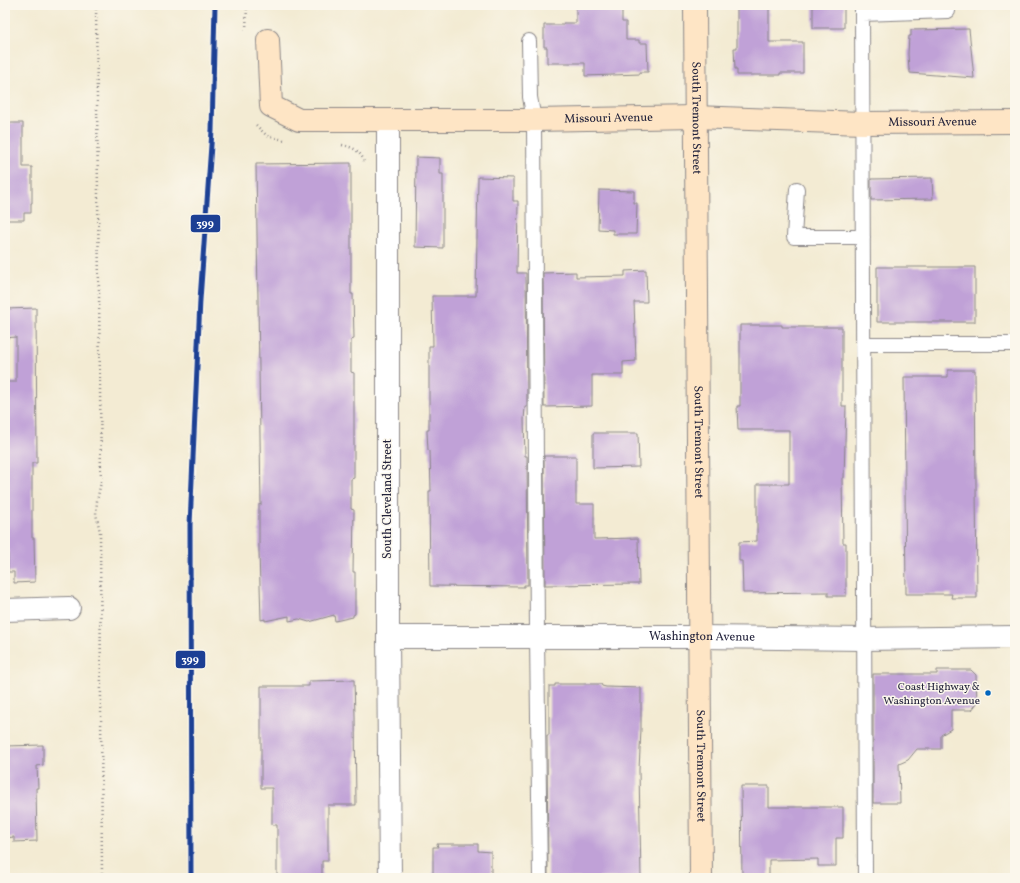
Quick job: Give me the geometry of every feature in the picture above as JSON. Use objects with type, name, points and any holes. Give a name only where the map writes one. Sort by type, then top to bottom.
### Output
[{"type":"street","name":"South Tremont Street","points":[[694,5],[701,878]]},
{"type":"street","name":"Missouri Avenue","points":[[268,40],[270,106],[299,120],[534,120],[695,117],[862,123],[1015,122]]},
{"type":"street","name":"South Cleveland Street","points":[[388,121],[388,637],[390,878]]},
{"type":"street","points":[[5,610],[69,608]]},
{"type":"street","name":"Washington Avenue","points":[[388,637],[1015,637]]},
{"type":"lane","points":[[865,878],[862,10],[948,12]]},
{"type":"lane","points":[[529,41],[530,97],[534,120],[540,878]]},
{"type":"lane","points":[[797,189],[794,237],[863,237]]},
{"type":"lane","points":[[863,344],[1015,344]]},
{"type":"path","points":[[96,5],[101,482],[96,514],[100,532],[102,878]]},
{"type":"path","points":[[246,37],[247,5]]},
{"type":"path","points":[[254,123],[267,136],[286,140]]},
{"type":"path","points":[[338,143],[350,147],[361,154],[366,166]]},
{"type":"building","points":[[576,5],[622,5],[622,22],[626,22],[626,40],[639,40],[639,43],[647,43],[648,72],[640,72],[640,74],[585,76],[585,63],[547,63],[547,47],[544,47],[544,25],[576,23]]},
{"type":"building","points":[[737,5],[769,5],[769,42],[803,42],[803,73],[780,73],[780,75],[737,75],[737,69],[735,69],[734,48],[737,48]]},
{"type":"building","points":[[813,5],[844,5],[844,28],[813,28]]},
{"type":"building","points":[[969,29],[974,78],[910,73],[908,54],[909,36],[911,36],[911,30]]},
{"type":"building","points":[[5,123],[23,123],[23,167],[32,167],[31,213],[24,213],[24,220],[5,220]]},
{"type":"building","points":[[416,157],[440,158],[440,174],[443,174],[443,248],[415,247]]},
{"type":"building","points":[[351,163],[351,294],[353,294],[354,339],[351,340],[351,372],[354,373],[354,478],[351,479],[351,509],[354,510],[353,572],[355,572],[355,614],[353,617],[335,621],[334,615],[309,622],[299,619],[289,621],[289,616],[265,621],[265,619],[261,620],[259,551],[259,504],[261,505],[256,164]]},
{"type":"building","points":[[478,177],[513,178],[513,201],[518,201],[517,273],[526,273],[527,407],[525,407],[524,420],[525,456],[527,456],[528,585],[524,585],[524,587],[430,586],[429,491],[431,491],[430,451],[428,450],[427,430],[429,430],[429,346],[433,346],[432,296],[476,296]]},
{"type":"building","points":[[932,178],[933,199],[871,200],[871,179]]},
{"type":"building","points":[[599,190],[634,191],[634,203],[637,203],[636,234],[613,234],[613,230],[598,229]]},
{"type":"building","points":[[877,267],[975,267],[975,322],[877,322]]},
{"type":"building","points":[[646,270],[647,302],[634,302],[636,361],[623,362],[623,375],[592,375],[592,406],[544,407],[543,273],[576,272],[576,277],[625,276],[625,271]]},
{"type":"building","points":[[36,308],[37,463],[32,463],[32,538],[34,538],[35,582],[14,583],[14,572],[8,572],[8,549],[5,549],[5,382],[16,382],[16,337],[5,338],[5,309]]},
{"type":"building","points":[[740,325],[842,327],[842,406],[846,406],[844,478],[842,478],[843,543],[846,543],[846,596],[828,596],[828,592],[743,593],[742,561],[739,561],[739,542],[757,541],[757,484],[789,484],[789,430],[738,430],[737,406],[740,406]]},
{"type":"building","points":[[948,370],[975,370],[977,598],[951,598],[952,594],[906,594],[904,377],[948,377]]},
{"type":"building","points":[[593,433],[638,433],[639,467],[593,468]]},
{"type":"building","points":[[544,456],[576,456],[576,504],[594,504],[594,539],[638,538],[639,584],[545,585]]},
{"type":"building","points":[[937,670],[971,670],[976,675],[977,703],[972,710],[951,710],[951,729],[941,735],[941,749],[917,749],[908,760],[899,764],[900,803],[873,803],[873,674],[937,674]]},
{"type":"building","points":[[354,680],[356,805],[328,805],[328,861],[322,861],[322,878],[277,878],[277,825],[272,825],[272,788],[261,788],[261,686],[309,686],[309,681]]},
{"type":"building","points":[[555,684],[601,684],[602,686],[606,687],[641,688],[639,770],[641,878],[548,878],[547,735],[549,735],[549,686],[555,686]]},
{"type":"building","points":[[43,745],[43,765],[37,766],[37,841],[14,842],[14,837],[5,838],[5,746]]},
{"type":"building","points":[[741,786],[769,786],[769,807],[843,807],[843,838],[836,838],[836,866],[818,866],[818,859],[769,860],[769,878],[742,878]]},
{"type":"building","points":[[437,844],[478,844],[478,851],[491,852],[491,878],[433,877],[433,847],[438,847]]},
{"type":"transit line","name":"399","points":[[191,878],[190,525],[200,300],[212,131],[215,5]]},
{"type":"place","name":"Coast Highway & Washington Avenue","points":[[988,693]]}]
